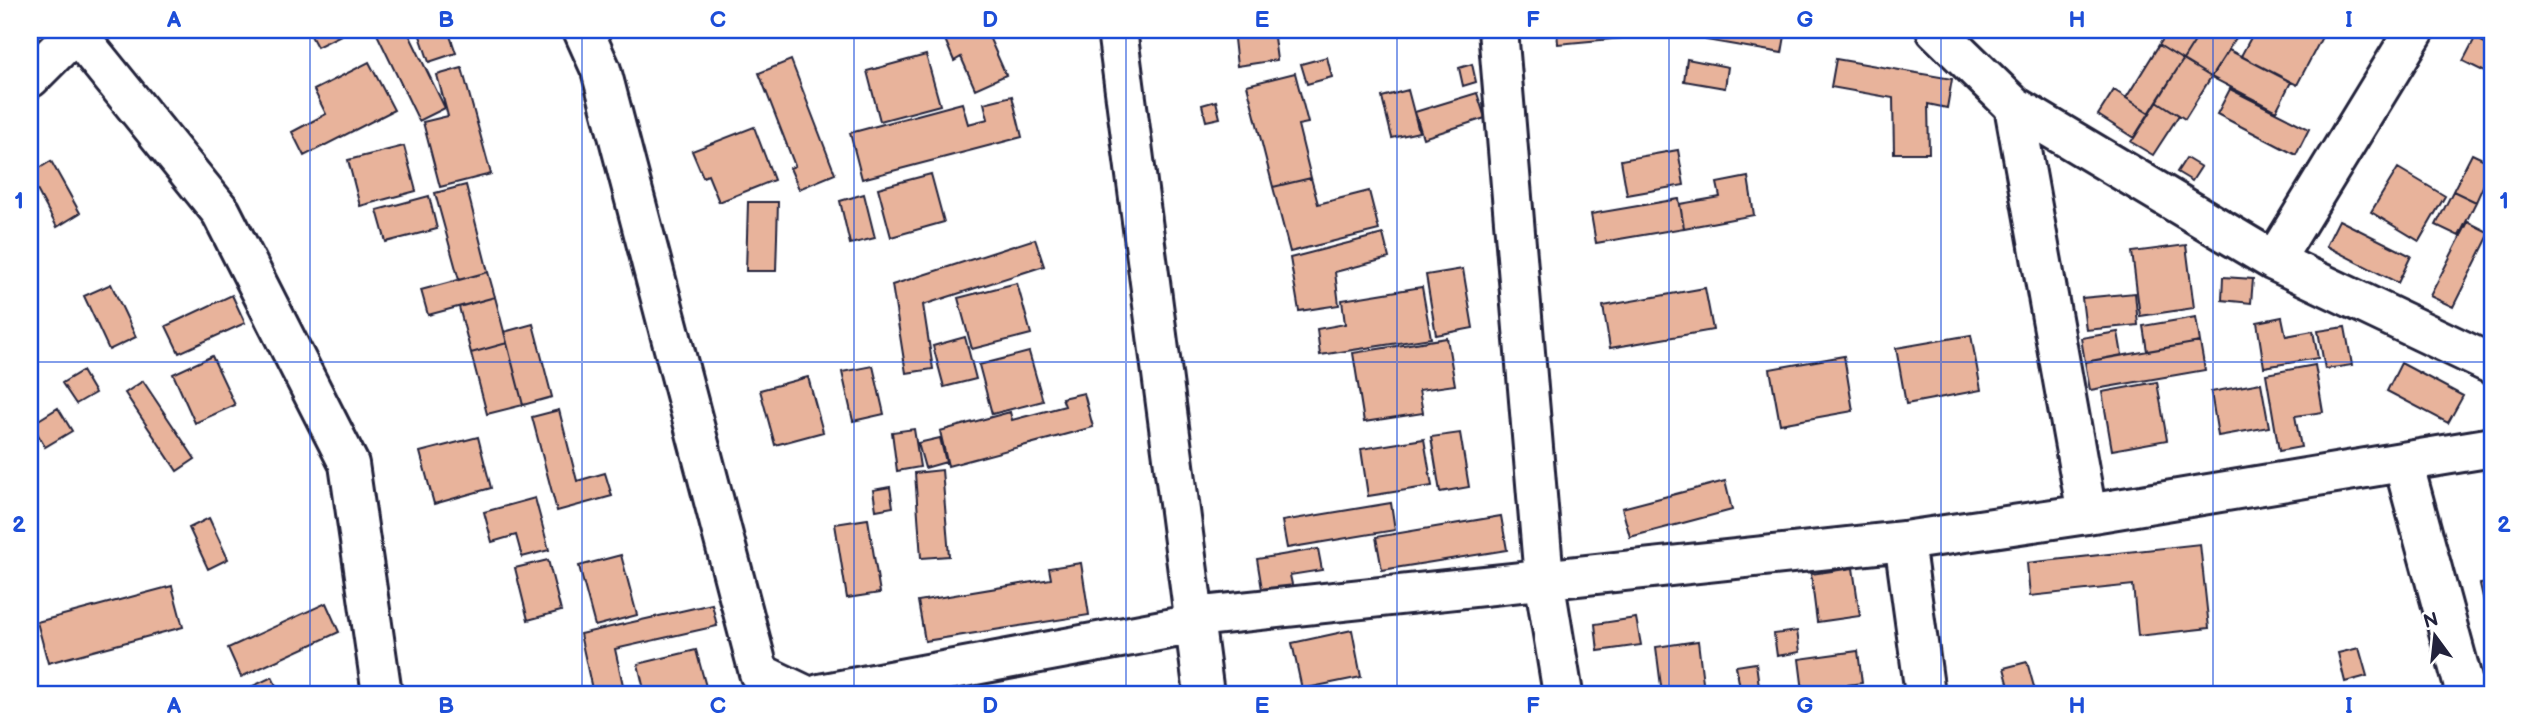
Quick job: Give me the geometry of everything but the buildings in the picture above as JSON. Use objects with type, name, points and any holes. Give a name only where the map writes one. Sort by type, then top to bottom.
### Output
[{"type":"street","points":[[30,78],[76,30],[221,212],[349,464],[382,694]]},
{"type":"street","points":[[583,30],[601,69],[759,673],[803,694]]},
{"type":"street","points":[[1117,30],[1204,694]]},
{"type":"street","points":[[1498,30],[1544,579],[1563,694]]},
{"type":"street","points":[[1936,30],[2014,106],[2274,261],[2493,365]]},
{"type":"street","points":[[2274,261],[2415,30]]},
{"type":"street","points":[[2014,106],[2087,514]]},
{"type":"street","points":[[820,694],[1194,620],[1904,541],[2087,514],[2493,447]]},
{"type":"street","points":[[2403,462],[2466,694]]},
{"type":"street","points":[[1904,541],[1926,694]]}]
